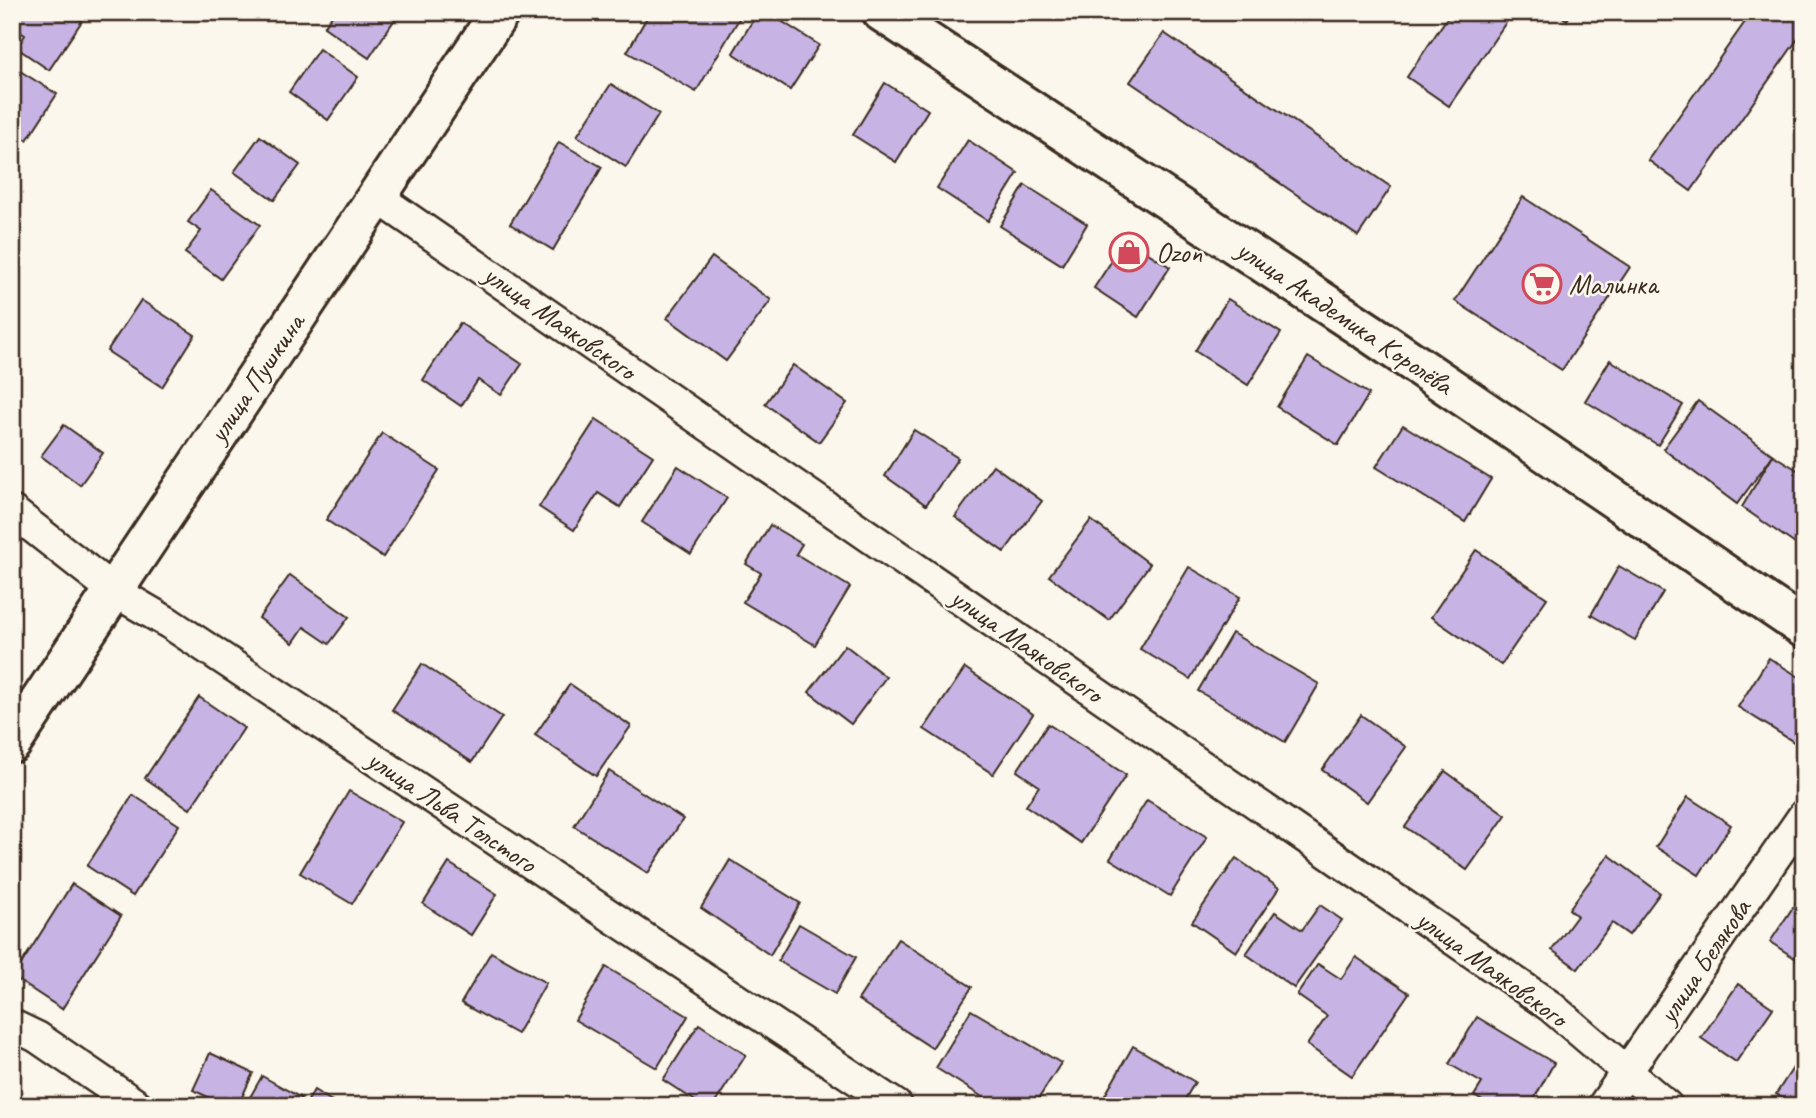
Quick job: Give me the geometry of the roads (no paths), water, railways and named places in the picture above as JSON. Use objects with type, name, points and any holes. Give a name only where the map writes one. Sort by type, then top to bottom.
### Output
[{"type":"street","name":"улица Пушкина","points":[[12,743],[500,12]]},
{"type":"street","name":"улица Академика Королёва","points":[[882,12],[1370,333],[1804,628]]},
{"type":"street","name":"улица Маяковского","points":[[377,197],[1550,1006],[1667,1106]]},
{"type":"street","name":"улица Льва Толстого","points":[[12,511],[114,591],[169,623],[897,1106]]},
{"type":"street","name":"улица Белякова","points":[[1604,1106],[1804,815]]},
{"type":"street","points":[[12,1026],[37,1037],[138,1106]]},
{"type":"place","name":"Ozon","points":[[1129,252]]},
{"type":"place","name":"Малинка","points":[[1542,284]]}]
